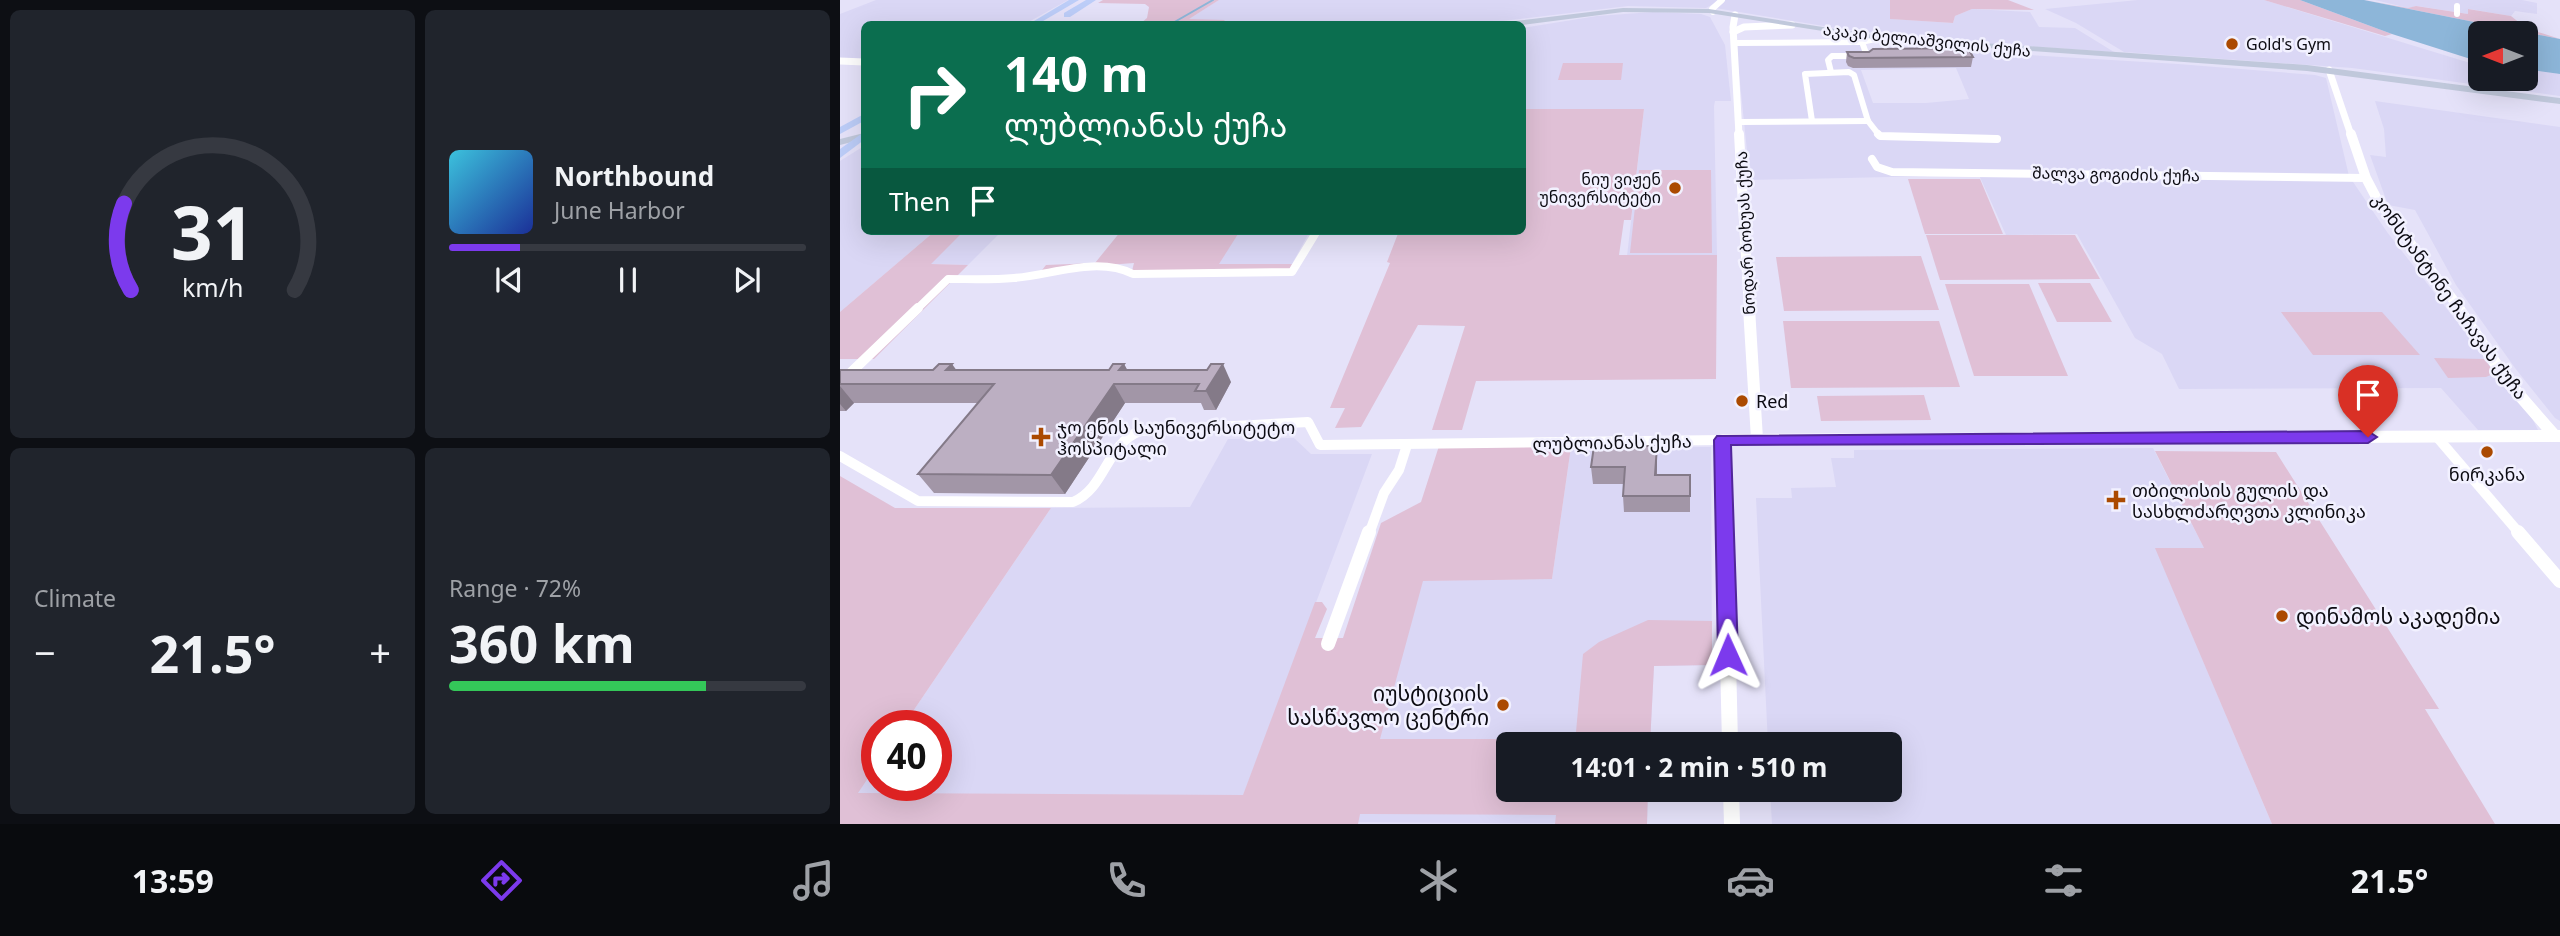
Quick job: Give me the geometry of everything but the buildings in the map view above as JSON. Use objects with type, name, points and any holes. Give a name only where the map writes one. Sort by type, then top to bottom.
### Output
[{"type":"main road","points":[[1038,21],[1076,0]]},
{"type":"main road","points":[[1055,21],[1093,0]]},
{"type":"main road","name":"აკაკი ბელიაშვილის ქუჩა","points":[[1526,22],[1623,10],[1713,12],[1880,38],[2329,70],[2560,100]]},
{"type":"main road","points":[[840,155],[855,137]]},
{"type":"street","points":[[1722,0],[1712,9],[1723,16],[1733,34]]},
{"type":"street","points":[[2457,6],[2457,14]]},
{"type":"street","name":"ნოდარ ბოხუას ქუჩა","points":[[1735,15],[1733,34],[1757,439]]},
{"type":"street","points":[[1733,34],[1744,27],[1792,25]]},
{"type":"street","points":[[1733,34],[1862,42],[1880,38]]},
{"type":"street","points":[[1831,72],[1830,57],[1867,56],[1862,42]]},
{"type":"street","points":[[840,61],[861,62]]},
{"type":"street","name":"კონსტანტინე ჩაჩავას ქუჩა","points":[[2329,70],[2366,178],[2377,199],[2444,286],[2508,382],[2557,436]]},
{"type":"street","points":[[1812,121],[1804,75],[1831,72],[1853,74],[1868,121],[1880,136],[1997,139]]},
{"type":"street","points":[[1739,122],[1868,121]]},
{"type":"street","name":"შალვა გოგიძის ქუჩა","points":[[1872,159],[1877,167],[1892,172],[2366,178]]},
{"type":"street","points":[[840,383],[948,279],[1015,278],[1040,272],[1103,267],[1119,267],[1133,274],[1292,272],[1315,235]]},
{"type":"street","name":"ლუბლიანას ქუჩა","points":[[840,456],[918,501],[1073,502],[1087,496],[1125,438],[1134,432],[1308,422],[1320,445],[1757,439],[2557,436]]},
{"type":"street","points":[[2437,437],[2560,581]]},
{"type":"street","points":[[1723,440],[1730,732]]},
{"type":"street","points":[[1328,644],[1384,493],[1399,470],[1407,445]]},
{"type":"street","points":[[1731,802],[1732,824]]},
{"type":"shaded area","points":[[876,0],[1068,0],[1030,21],[861,21],[861,60],[840,58],[840,14]]},
{"type":"shaded area","points":[[1103,0],[1219,0],[1189,19],[1225,20],[1144,21],[1147,18],[1149,7],[1145,4],[1098,3]]},
{"type":"shaded area","points":[[1219,0],[1720,0],[1706,8],[1628,6],[1503,21],[1187,20]]},
{"type":"shaded area","points":[[1725,0],[1890,0],[1891,19],[1953,23],[1955,16],[1972,9],[2030,12],[2039,27],[2075,28],[2114,52],[1947,41],[1842,29],[1715,8]]},
{"type":"shaded area","points":[[1890,0],[2008,0],[2034,10],[1972,9],[1955,16],[1953,23],[1890,19]]},
{"type":"shaded area","points":[[2138,0],[2264,0],[2468,62],[2468,84],[2352,68],[2124,52],[2076,23],[2045,9]]},
{"type":"shaded area","points":[[2264,0],[2300,0],[2392,34],[2385,36]]},
{"type":"shaded area","points":[[2364,0],[2468,14],[2468,9],[2511,16],[2517,21],[2470,21]]},
{"type":"shaded area","points":[[2375,0],[2522,0],[2537,3],[2537,14],[2515,11],[2511,16],[2469,9],[2468,14],[2417,6],[2408,8]]},
{"type":"shaded area","points":[[1653,12],[1701,14],[1710,17],[1725,45],[1731,101],[1715,101],[1714,106],[1717,255],[1627,256],[1644,109],[1526,109],[1526,28],[1597,16]]},
{"type":"shaded area","points":[[1736,44],[1864,44],[1869,57],[1945,50],[2178,64],[2326,78],[2349,176],[2387,232],[2532,418],[2538,430],[2478,430],[2441,388],[2179,389],[2162,354],[2135,338],[2077,234],[2006,235],[1979,175],[1750,180]],"holes":[[[1956,68],[1969,99],[1926,103],[1873,103],[1861,70]]]},
{"type":"shaded area","points":[[1563,63],[1623,63],[1621,80],[1558,80]]},
{"type":"shaded area","points":[[2538,71],[2560,74],[2560,96],[2523,91],[2538,91]]},
{"type":"shaded area","points":[[2375,101],[2560,127],[2560,421],[2515,368],[2456,285],[2415,210],[2388,205],[2370,155],[2386,157],[2384,129]]},
{"type":"shaded area","points":[[1526,109],[1644,109],[1631,220],[1624,220],[1619,255],[1717,255],[1716,379],[1476,381],[1462,430],[1432,430],[1465,326],[1418,325],[1361,427],[1335,428],[1345,408],[1330,408],[1390,263],[1387,262],[1397,235],[1526,235]]},
{"type":"shaded area","points":[[861,148],[861,235],[930,235],[840,312],[840,161]]},
{"type":"shaded area","points":[[1639,170],[1711,170],[1712,253],[1630,253]]},
{"type":"shaded area","points":[[1908,179],[1980,179],[2003,234],[1925,234]]},
{"type":"shaded area","points":[[930,235],[960,235],[931,264],[968,265],[874,359],[840,359],[840,312]]},
{"type":"shaded area","points":[[960,235],[998,235],[968,265],[930,264]]},
{"type":"shaded area","points":[[1118,235],[1237,235],[1219,264],[1292,264],[1289,270],[1132,271],[1134,263],[1042,270],[1046,265],[1095,263]]},
{"type":"shaded area","points":[[1237,235],[1308,235],[1292,264],[1218,264]]},
{"type":"shaded area","points":[[1926,235],[2075,235],[2100,279],[1940,280]]},
{"type":"shaded area","points":[[1921,256],[1939,310],[1784,311],[1776,257]]},
{"type":"shaded area","points":[[2038,283],[2090,283],[2112,322],[2057,322]]},
{"type":"shaded area","points":[[1945,284],[2029,284],[2068,376],[1974,376]]},
{"type":"shaded area","points":[[2281,312],[2382,312],[2420,355],[2313,355]]},
{"type":"shaded area","points":[[1783,321],[1939,321],[1960,387],[1791,388]]},
{"type":"shaded area","points":[[2434,358],[2484,359],[2495,373],[2486,377],[2448,378]]},
{"type":"shaded area","points":[[1924,395],[1931,420],[1821,421],[1817,396]]},
{"type":"shaded area","points":[[1294,438],[1311,454],[1372,454],[1243,796],[952,794],[952,710],[914,710],[1051,508],[1190,507],[1228,439]]},
{"type":"shaded area","points":[[1439,446],[1571,447],[1552,579],[1423,581],[1380,739],[1496,739],[1496,802],[1648,802],[1647,824],[1555,824],[1556,815],[1360,814],[1358,824],[840,824],[840,476],[895,508],[1051,508],[914,710],[861,710],[861,789],[858,793],[861,793],[861,801],[952,801],[952,793],[1243,795],[1315,602],[1322,602],[1327,609],[1315,638],[1343,638],[1381,523],[1421,502]]},
{"type":"shaded area","name":"იუსტიციის სასწავლო ცენტრი","points":[[1571,447],[1711,447],[1712,665],[1654,666],[1651,732],[1496,732],[1496,802],[1648,802],[1647,824],[1317,822],[1392,581],[1552,579]]},
{"type":"shaded area","points":[[2153,448],[2204,548],[2156,549],[2272,824],[1772,824],[1771,802],[1902,802],[1902,732],[1767,732],[1756,498],[1792,498],[1791,488],[1836,487],[1831,458],[1854,458],[1854,450]]},
{"type":"shaded area","name":"დინამოს აკადემია","points":[[2155,451],[2276,452],[2439,709],[2425,709],[2495,824],[2272,824],[2155,548],[2204,548]]},
{"type":"shaded area","points":[[1648,620],[1712,621],[1712,665],[1654,666],[1651,732],[1576,732],[1583,654],[1599,642]]},
{"type":"water","points":[[2300,0],[2364,0],[2470,21],[2468,58]]},
{"type":"water","points":[[2538,35],[2560,39],[2560,74],[2538,71]]},
{"type":"waterway","points":[[1176,21],[1213,0]]},
{"type":"place","name":"Gold's Gym","points":[[2232,44]]},
{"type":"place","name":"ნიუ ვიჟენ უნივერსიტეტი","points":[[1675,188]]},
{"type":"place","name":"Red","points":[[1742,401]]},
{"type":"place","name":"ჯო ენის საუნივერსიტეტო ჰოსპიტალი","points":[[1041,437]]},
{"type":"place","name":"ნირკანა","points":[[2487,452]]},
{"type":"place","name":"თბილისის გულის და სასხლძარღვთა კლინიკა","points":[[2116,500]]},
{"type":"place","name":"დინამოს აკადემია","points":[[2282,616]]},
{"type":"place","name":"იუსტიციის სასწავლო ცენტრი","points":[[1503,705]]},
{"type":"route","points":[[1728,655],[1723,440],[2368,437]]}]
